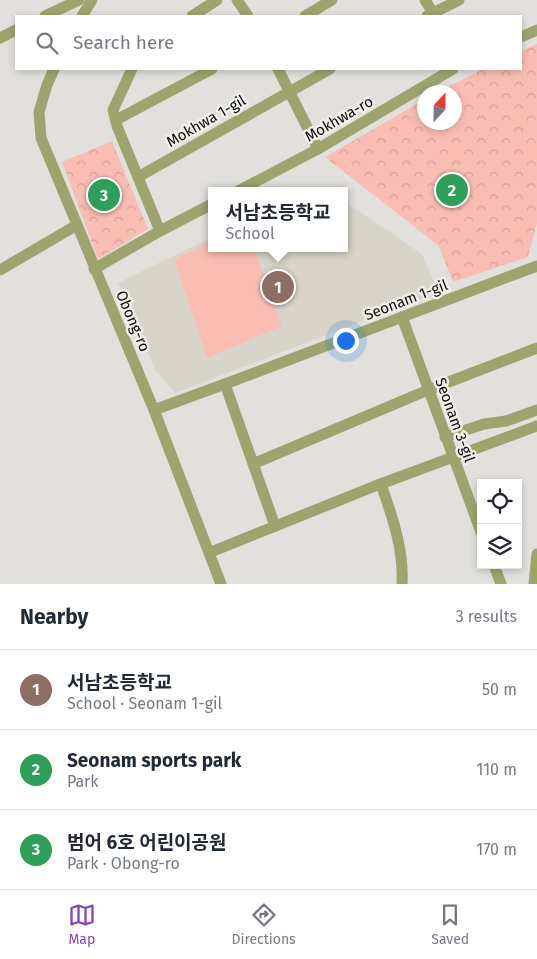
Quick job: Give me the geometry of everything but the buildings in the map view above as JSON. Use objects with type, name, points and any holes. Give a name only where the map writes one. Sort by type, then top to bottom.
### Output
[{"type":"street","points":[[47,15],[79,0]]},
{"type":"street","points":[[83,15],[92,0]]},
{"type":"street","points":[[194,15],[218,0]]},
{"type":"street","points":[[237,0],[247,15]]},
{"type":"street","points":[[307,15],[332,0]]},
{"type":"street","points":[[425,0],[432,15],[459,0]]},
{"type":"street","points":[[0,38],[15,30]]},
{"type":"street","points":[[522,37],[537,30]]},
{"type":"street","name":"Obong-ro","points":[[54,70],[39,112],[41,138],[154,410],[222,584]]},
{"type":"street","points":[[132,70],[113,110],[160,231]]},
{"type":"street","points":[[116,120],[210,70]]},
{"type":"street","points":[[279,70],[318,149]]},
{"type":"street","name":"Mokhwa 1-gil","points":[[138,178],[328,70]]},
{"type":"street","name":"Mokhwa-ro","points":[[246,187],[318,149],[451,70]]},
{"type":"street","points":[[94,269],[208,206]]},
{"type":"street","points":[[0,270],[77,226]]},
{"type":"street","name":"Seonam 1-gil","points":[[154,410],[537,266]]},
{"type":"street","name":"Seonam 3-gil","points":[[402,317],[478,524]]},
{"type":"street","points":[[252,464],[428,390],[537,348]]},
{"type":"street","points":[[225,384],[275,526]]},
{"type":"street","points":[[445,437],[484,424],[506,421],[537,410]]},
{"type":"street","points":[[210,552],[452,456],[537,426]]},
{"type":"street","points":[[381,484],[394,520],[400,548],[403,570],[402,584]]},
{"type":"street","points":[[534,584],[537,554]]},
{"type":"street","points":[[495,569],[501,584]]},
{"type":"shaded area","points":[[348,204],[422,254],[438,292],[175,393],[156,371],[118,283],[208,239],[208,252],[348,252]]},
{"type":"green space","points":[[537,44],[537,223],[528,257],[453,282],[439,246],[325,157],[417,104],[417,130],[462,130],[462,85],[452,85],[481,70],[522,70],[522,51]]},
{"type":"green space","points":[[112,141],[148,229],[98,259],[62,162]]},
{"type":"green space","points":[[208,243],[208,252],[255,252],[282,326],[207,358],[174,260]]},
{"type":"place","name":"Seonam sports park","points":[[452,190]]},
{"type":"place","name":"범어 6호 어린이공원","points":[[104,195]]},
{"type":"place","name":"서남초등학교","points":[[278,287]]}]
